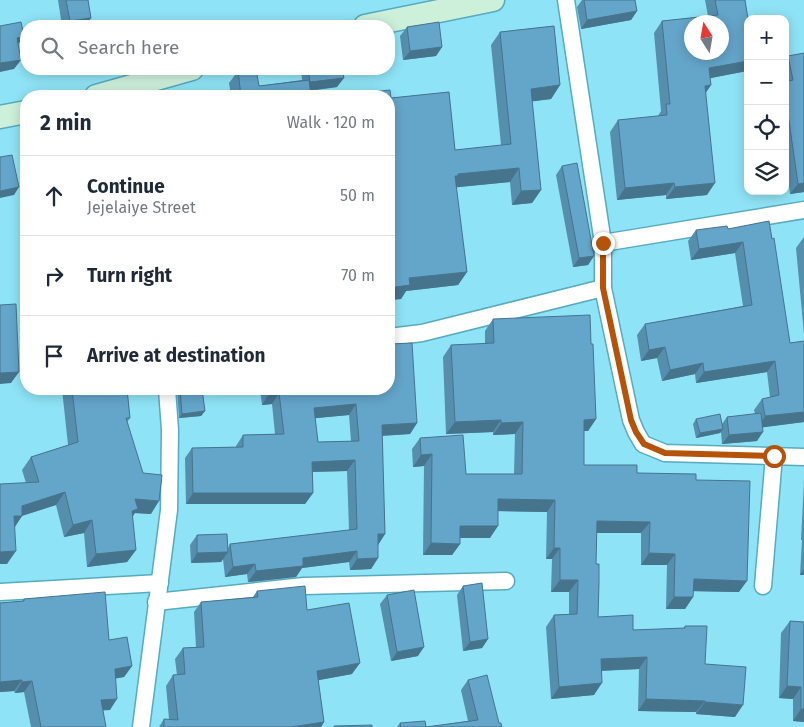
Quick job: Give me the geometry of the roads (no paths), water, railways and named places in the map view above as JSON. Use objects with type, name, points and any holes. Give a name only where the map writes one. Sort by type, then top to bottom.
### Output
[{"type":"main road","points":[[394,20],[493,0]]},
{"type":"main road","points":[[124,90],[173,75]]},
{"type":"main road","points":[[0,118],[20,113]]},
{"type":"street","points":[[566,0],[603,243],[603,288],[633,426],[644,444],[665,453],[804,457]]},
{"type":"street","points":[[603,243],[804,210]]},
{"type":"street","points":[[395,336],[422,333],[603,288]]},
{"type":"street","points":[[141,727],[169,510],[170,430],[167,395]]},
{"type":"street","points":[[763,586],[774,456]]},
{"type":"street","points":[[156,602],[304,586],[506,580]]},
{"type":"street","points":[[0,592],[160,583]]}]
